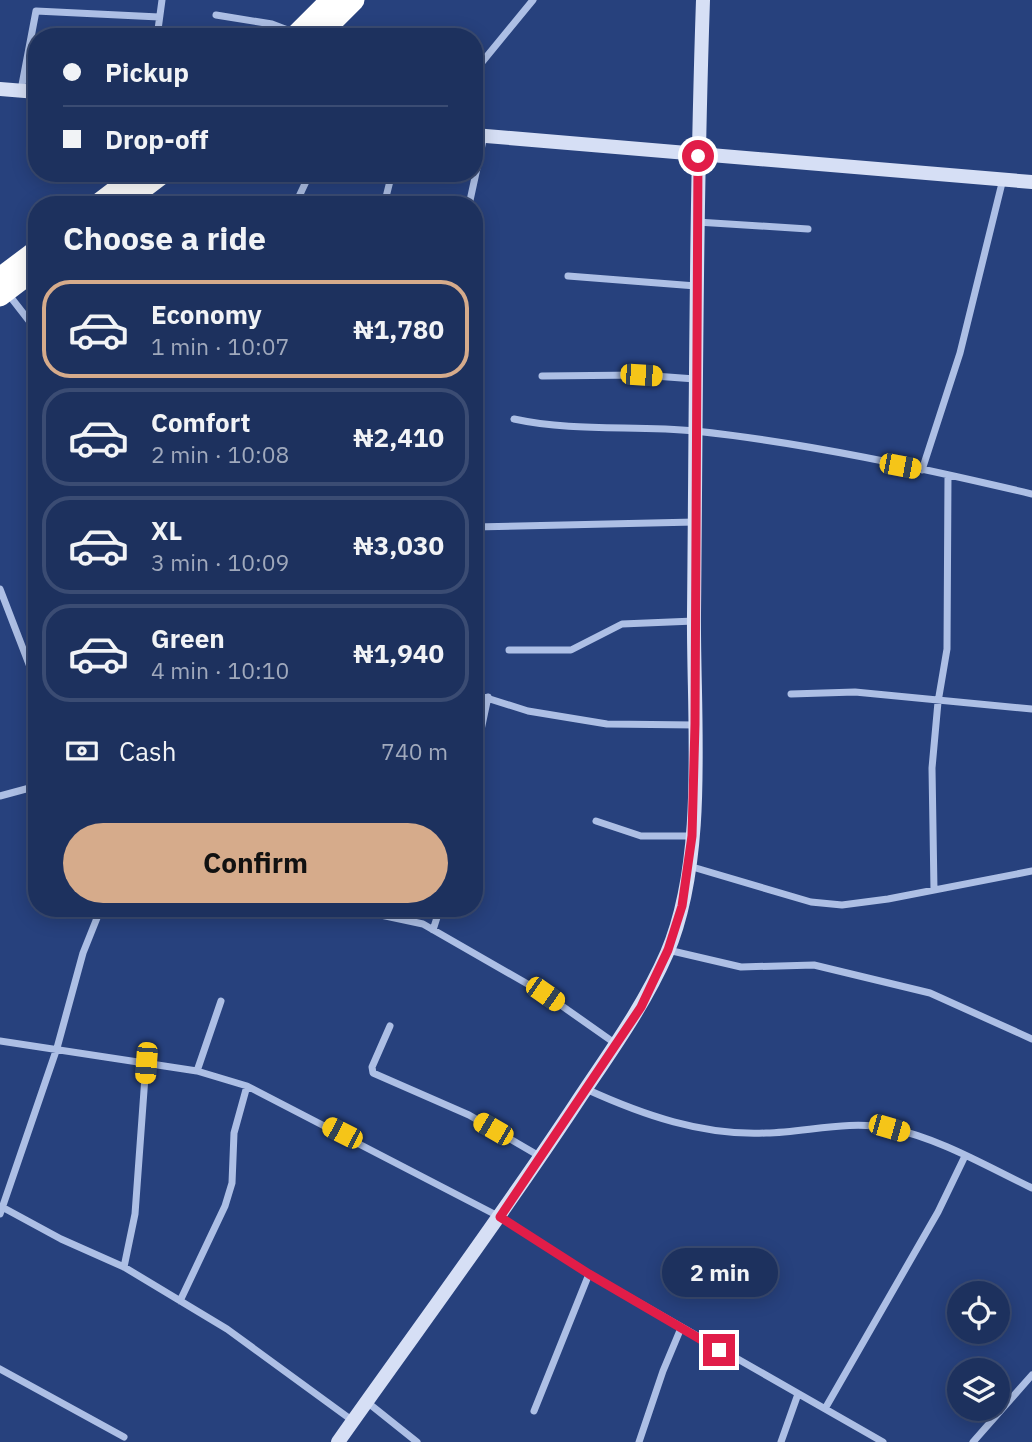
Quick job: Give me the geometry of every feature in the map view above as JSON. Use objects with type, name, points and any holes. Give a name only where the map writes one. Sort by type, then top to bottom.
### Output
[{"type":"highway","points":[[309,28],[331,0]]},
{"type":"highway","points":[[314,28],[354,0]]},
{"type":"highway","points":[[109,196],[127,182]]},
{"type":"highway","points":[[133,196],[151,182]]},
{"type":"highway","points":[[2,288],[28,260]]},
{"type":"highway","points":[[2,288],[28,273]]},
{"type":"street","points":[[158,28],[162,0]]},
{"type":"street","points":[[483,61],[533,0]]},
{"type":"street","points":[[338,1442],[500,1217],[641,1007],[668,950],[682,906],[692,836],[695,724],[694,431],[703,0]]},
{"type":"street","points":[[33,28],[36,11],[159,17]]},
{"type":"street","points":[[216,15],[282,28]]},
{"type":"street","points":[[21,91],[28,54]]},
{"type":"street","points":[[0,89],[28,91]]},
{"type":"street","points":[[483,135],[698,156],[1032,181]]},
{"type":"street","points":[[922,470],[967,327],[1003,178]]},
{"type":"street","points":[[697,222],[808,229]]},
{"type":"street","points":[[568,276],[696,286]]},
{"type":"street","points":[[2,288],[28,320]]},
{"type":"street","points":[[542,376],[629,375],[695,379]]},
{"type":"street","points":[[514,419],[552,427],[694,431],[922,470],[1032,494]]},
{"type":"street","points":[[934,890],[932,768],[938,702],[947,649],[948,475]]},
{"type":"street","points":[[483,527],[695,522]]},
{"type":"street","points":[[0,589],[28,662]]},
{"type":"street","points":[[509,650],[571,650],[622,625],[694,621]]},
{"type":"street","points":[[791,694],[855,692],[1032,709]]},
{"type":"street","points":[[483,696],[528,711],[607,724],[695,724]]},
{"type":"street","points":[[483,721],[488,697]]},
{"type":"street","points":[[0,796],[28,788]]},
{"type":"street","points":[[596,821],[641,836],[692,836]]},
{"type":"street","points":[[688,865],[811,902],[842,905],[1032,871]]},
{"type":"street","points":[[97,917],[83,953],[57,1048],[1,1210],[124,1267],[227,1329],[353,1421]]},
{"type":"street","points":[[398,917],[414,920],[545,994],[616,1044]]},
{"type":"street","points":[[433,930],[437,917]]},
{"type":"street","points":[[668,950],[741,967],[814,964],[930,993],[1032,1039]]},
{"type":"street","points":[[197,1071],[221,1001]]},
{"type":"street","points":[[390,1026],[372,1067],[373,1073],[469,1115],[541,1157]]},
{"type":"street","points":[[0,1041],[197,1071],[247,1086],[500,1217],[589,1274],[883,1442]]},
{"type":"street","points":[[124,1267],[135,1214],[146,1063]]},
{"type":"street","points":[[180,1301],[225,1206],[232,1183],[234,1133],[247,1086]]},
{"type":"street","points":[[586,1088],[658,1118],[723,1132],[766,1133],[858,1124],[889,1128],[933,1140],[1032,1188]]},
{"type":"street","points":[[826,1408],[938,1212],[965,1156]]},
{"type":"street","points":[[534,1411],[589,1274]]},
{"type":"street","points":[[639,1442],[681,1328]]},
{"type":"street","points":[[0,1369],[124,1437]]},
{"type":"street","points":[[973,1442],[1032,1375]]},
{"type":"street","points":[[782,1442],[798,1394]]},
{"type":"street","points":[[367,1402],[417,1442]]},
{"type":"street","points":[[861,1442],[866,1432]]},
{"type":"route","points":[[698,156],[694,431],[695,724],[692,836],[682,906],[668,950],[641,1007],[500,1217],[529,1238],[719,1350]]}]
